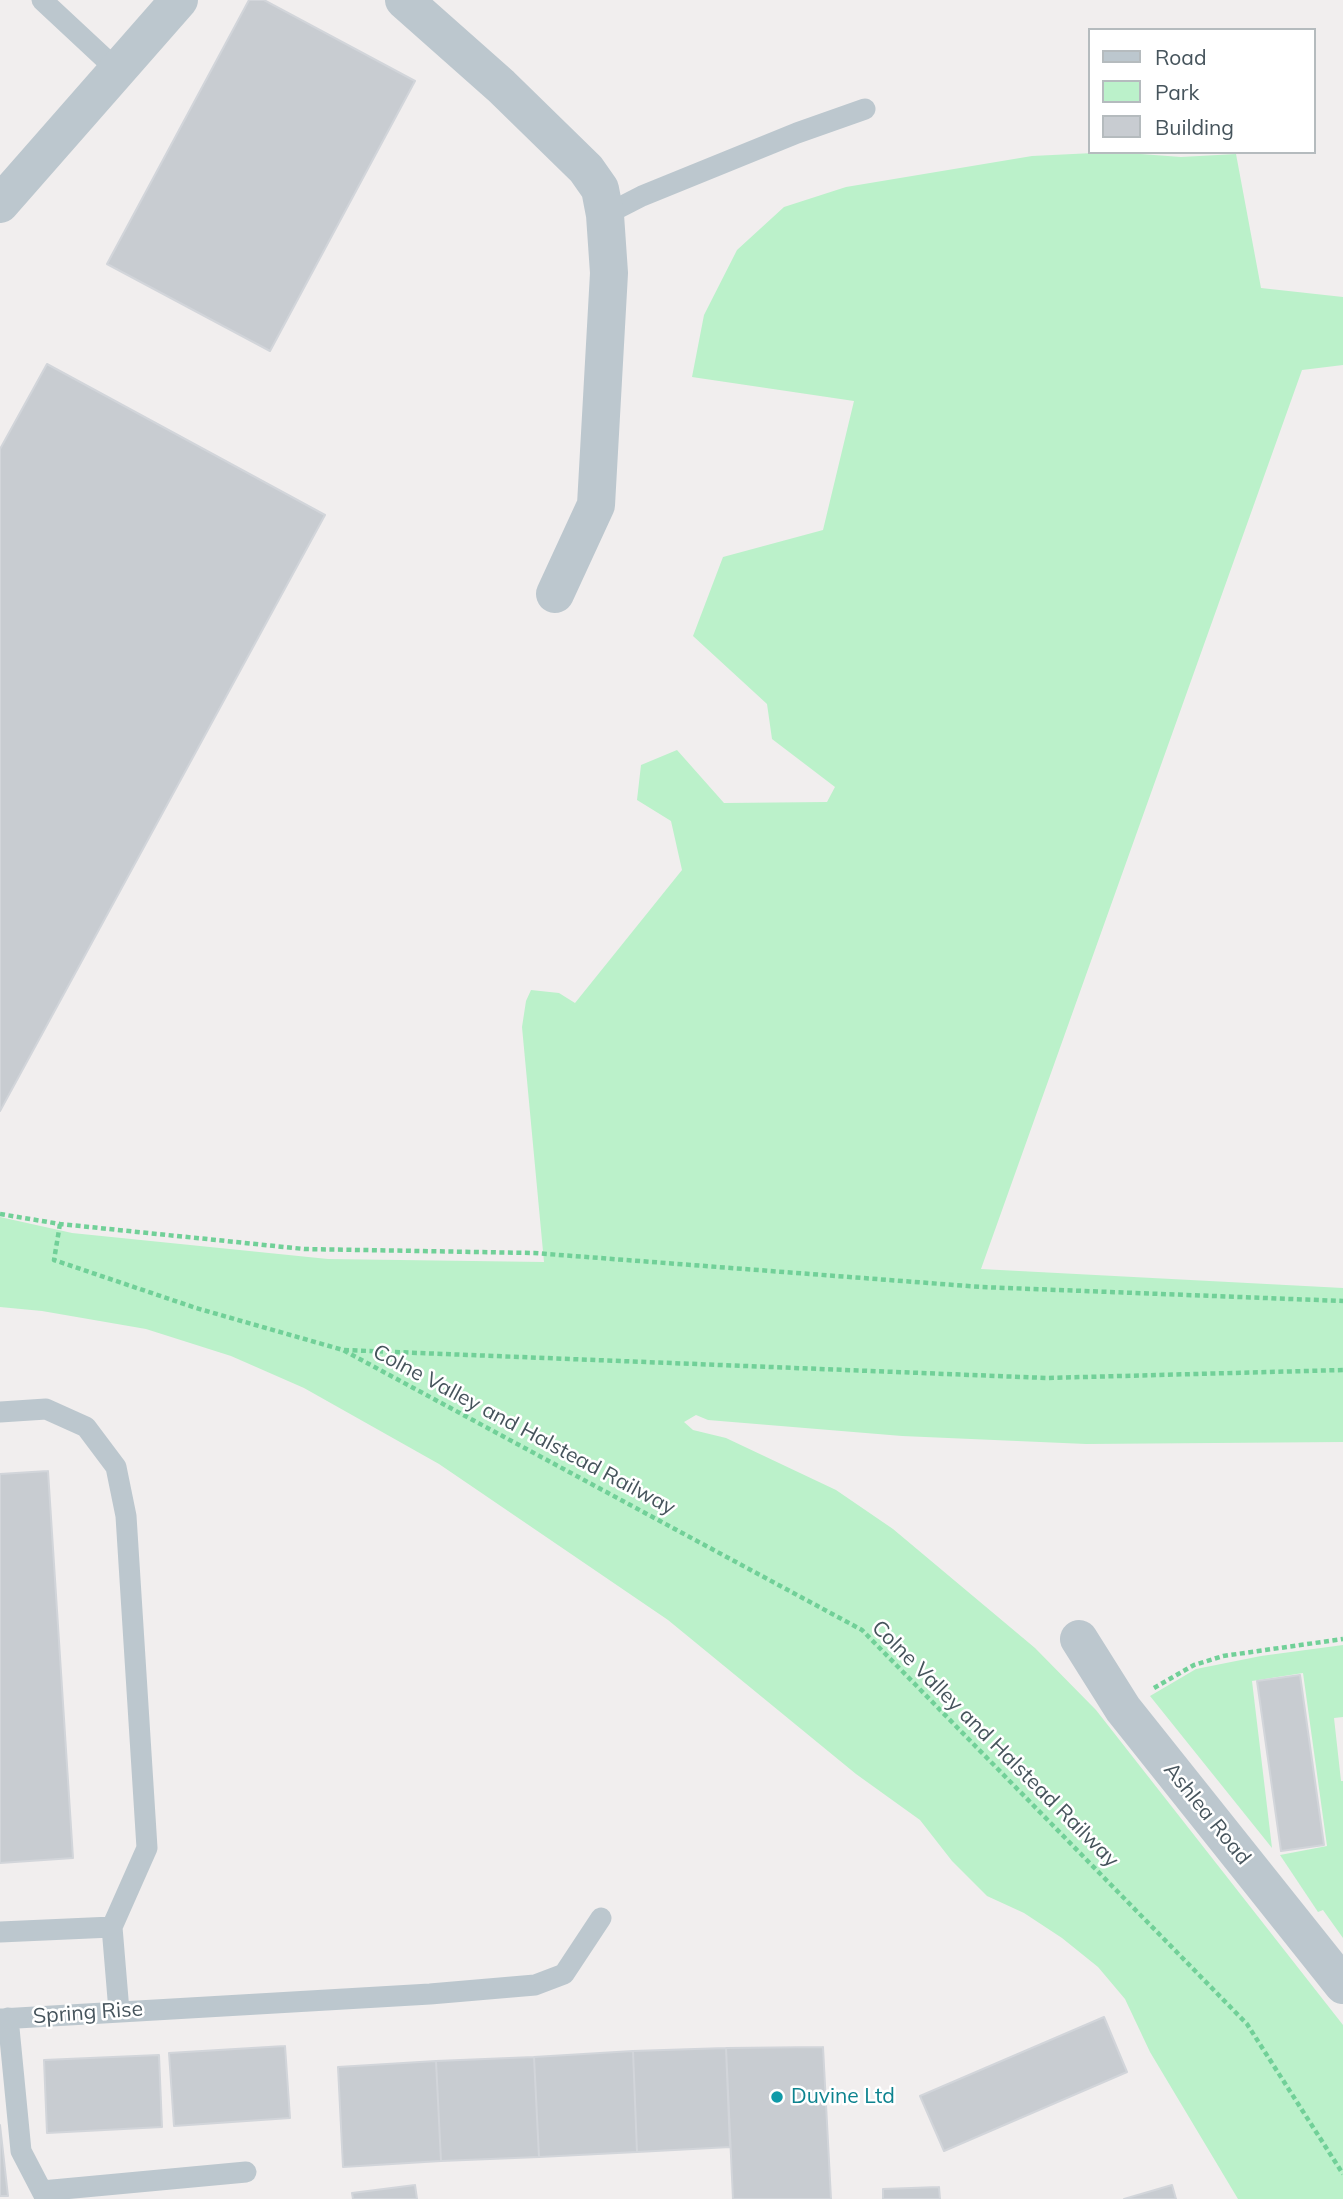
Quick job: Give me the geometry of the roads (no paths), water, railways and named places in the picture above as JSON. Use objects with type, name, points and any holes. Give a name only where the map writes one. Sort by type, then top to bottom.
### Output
[{"type":"street","points":[[0,204],[179,0]]},
{"type":"street","points":[[404,0],[501,86],[586,169],[600,189],[606,215],[609,273],[596,505],[555,594]]},
{"type":"street","name":"Ashlea Road","points":[[1079,1639],[1123,1709],[1343,1985]]},
{"type":"lane","points":[[42,0],[116,69]]},
{"type":"lane","points":[[606,215],[642,196],[797,133],[865,109]]},
{"type":"lane","points":[[0,1412],[46,1409],[86,1427],[116,1467],[127,1516],[148,1848],[112,1927],[119,2011]]},
{"type":"lane","name":"Spring Rise","points":[[4,2019],[430,1994],[535,1985],[564,1974],[601,1918]]},
{"type":"lane","points":[[0,1932],[112,1927]]},
{"type":"lane","points":[[4,2019],[21,2151],[44,2195],[246,2172]]},
{"type":"place","name":"Duvine Ltd","points":[[777,2097]]}]
